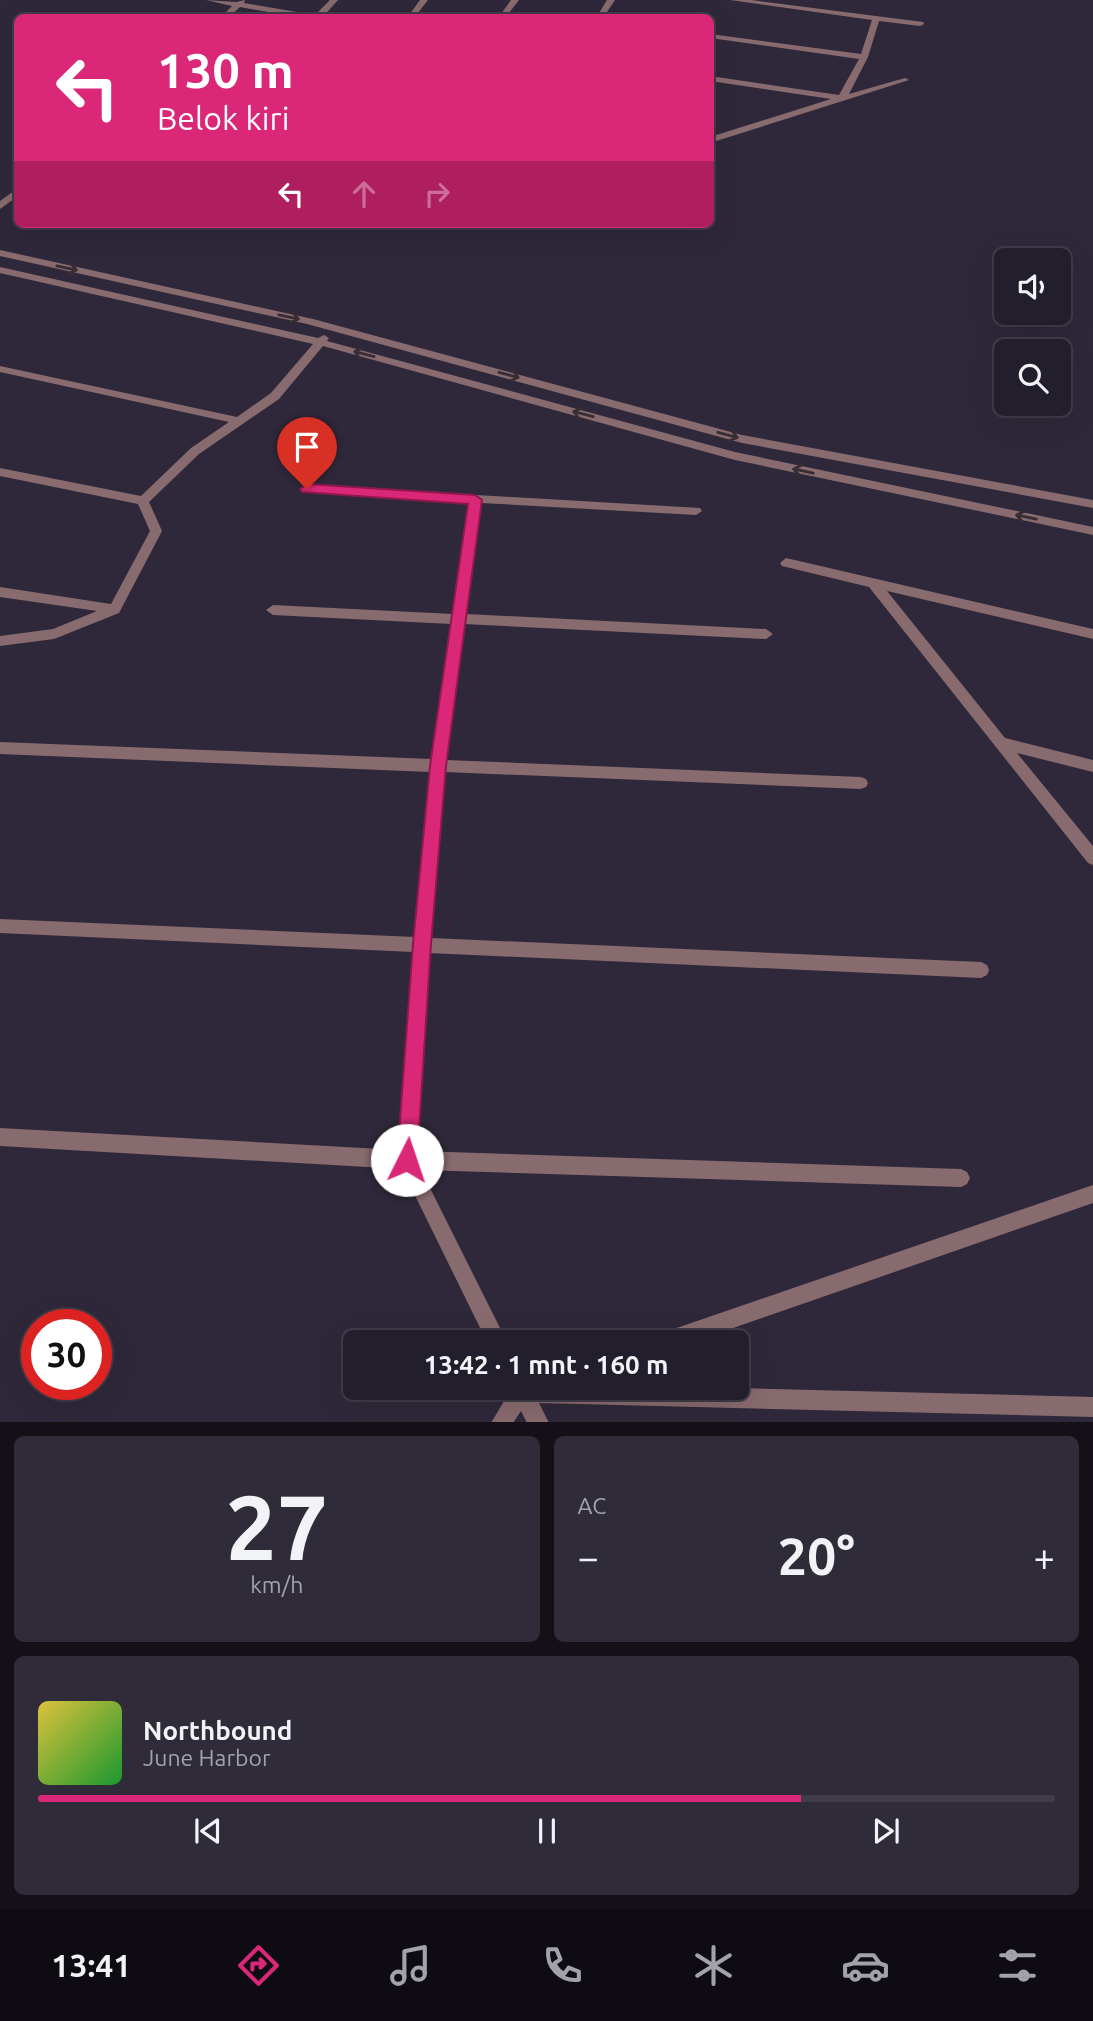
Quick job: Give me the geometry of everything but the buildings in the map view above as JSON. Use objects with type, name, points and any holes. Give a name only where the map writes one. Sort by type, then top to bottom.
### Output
[{"type":"street","points":[[209,0],[241,2],[299,14]]},
{"type":"street","points":[[322,14],[334,0]]},
{"type":"street","points":[[413,14],[425,0]]},
{"type":"street","points":[[734,0],[920,24]]},
{"type":"street","points":[[228,14],[241,2]]},
{"type":"street","points":[[842,97],[864,57],[876,18]]},
{"type":"street","points":[[714,37],[864,57]]},
{"type":"street","points":[[714,79],[842,97]]},
{"type":"street","points":[[714,140],[842,97],[905,80]]},
{"type":"street","points":[[714,128],[741,132]]},
{"type":"street","points":[[0,206],[14,194]]},
{"type":"street","points":[[0,254],[333,328],[742,439],[1093,505]]},
{"type":"street","points":[[0,270],[320,342],[734,456],[1093,531]]},
{"type":"street","points":[[143,502],[195,451],[236,420],[275,396],[333,328]]},
{"type":"street","points":[[0,369],[236,420]]},
{"type":"street","points":[[0,472],[143,502]]},
{"type":"street","points":[[307,489],[696,511]]},
{"type":"street","points":[[475,500],[438,766],[407,1160],[491,1330]]},
{"type":"street","points":[[0,640],[54,634],[115,609],[156,531],[143,502]]},
{"type":"street","points":[[786,563],[1093,634]]},
{"type":"street","points":[[874,584],[1093,858]]},
{"type":"street","points":[[0,592],[115,609]]},
{"type":"street","points":[[273,610],[766,634]]},
{"type":"street","points":[[1003,743],[1093,766]]},
{"type":"street","points":[[0,748],[862,783]]},
{"type":"street","points":[[0,926],[981,970]]},
{"type":"street","points":[[0,1137],[407,1160],[961,1178]]},
{"type":"street","points":[[699,1330],[1093,1194]]},
{"type":"street","points":[[749,1396],[1093,1407]]},
{"type":"street","points":[[502,1422],[517,1400]]},
{"type":"street","points":[[530,1400],[539,1422]]},
{"type":"route","points":[[307,489],[475,500],[438,766],[407,1160]]}]
